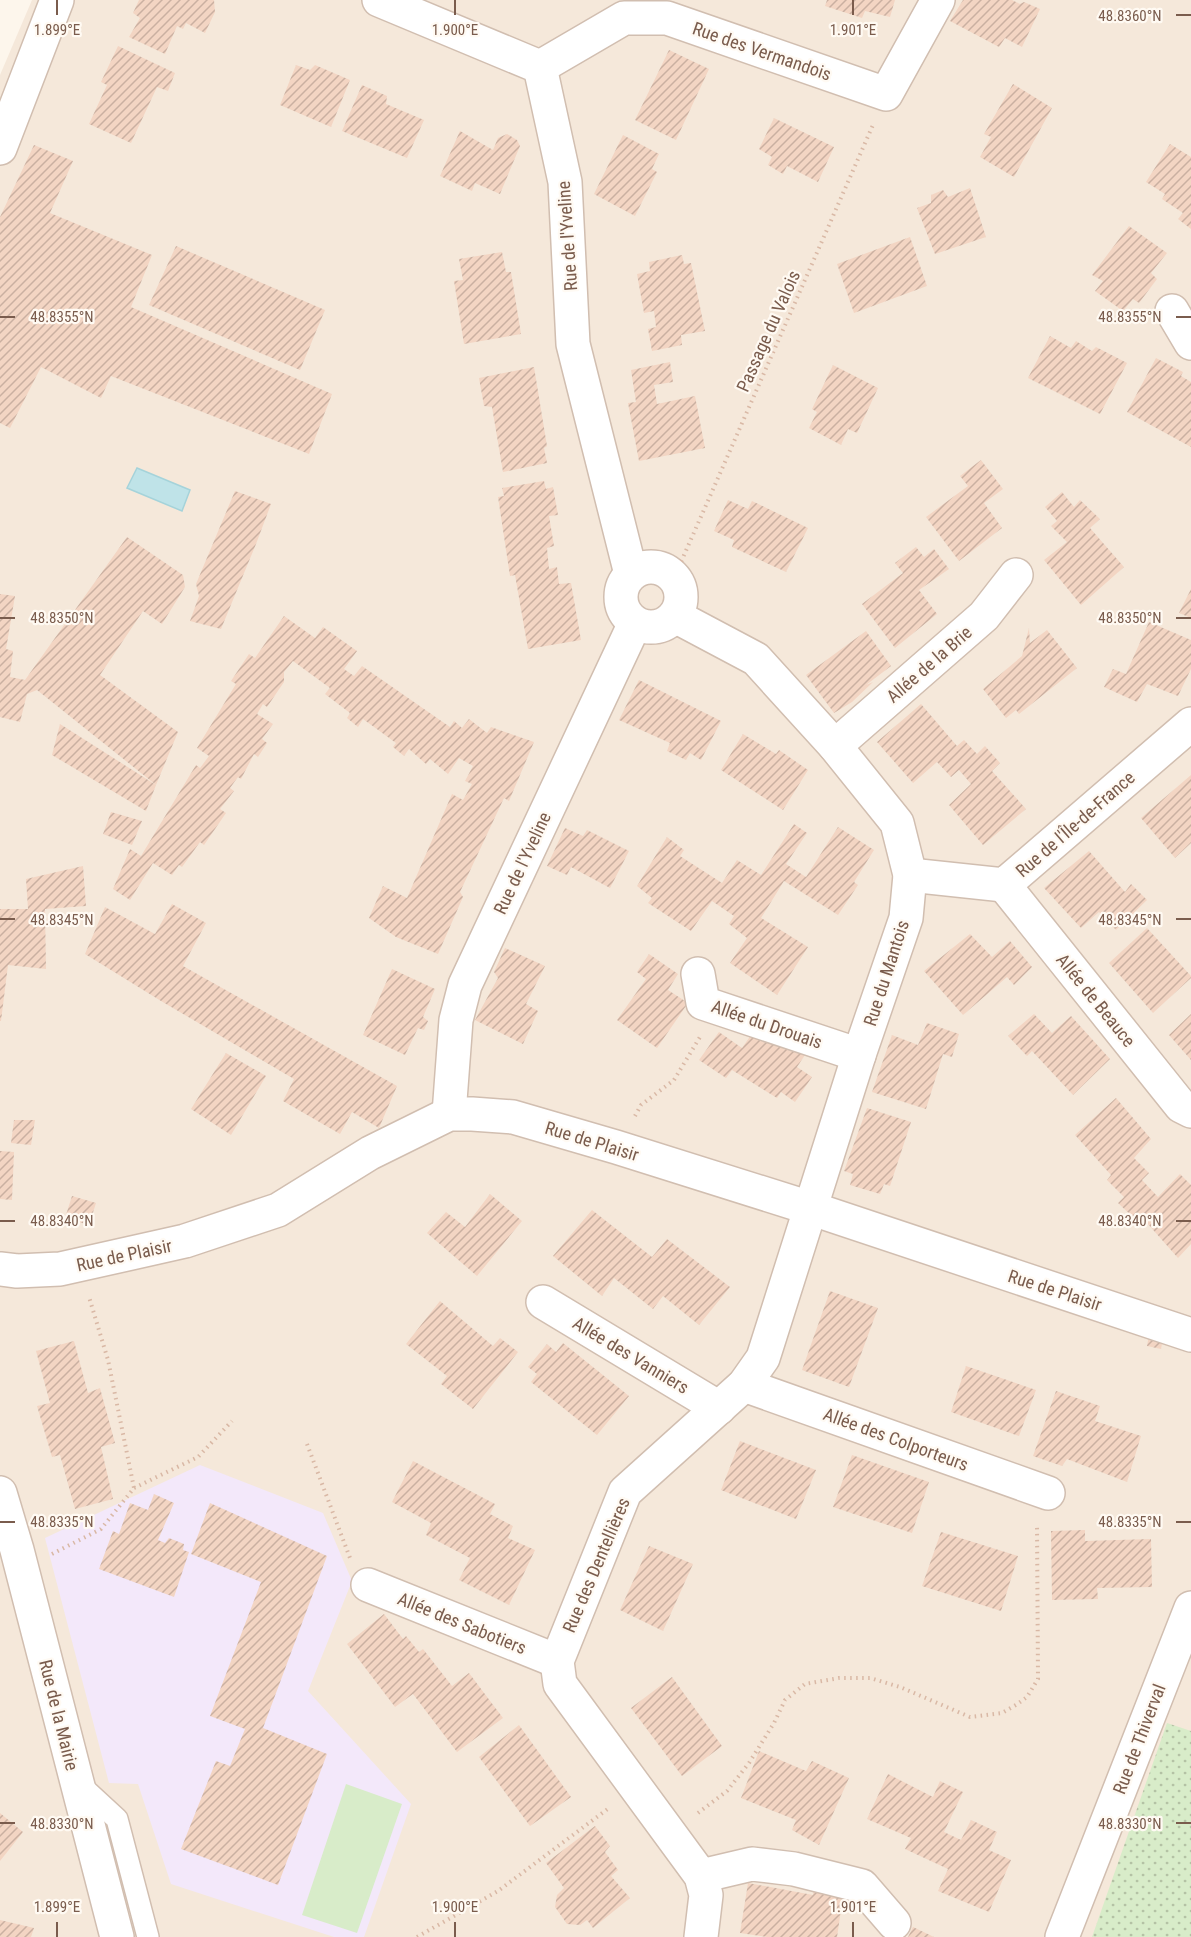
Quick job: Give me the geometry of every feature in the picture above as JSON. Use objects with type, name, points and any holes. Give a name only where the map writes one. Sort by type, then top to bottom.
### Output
[{"type":"street","points":[[0,148],[57,0]]},
{"type":"street","points":[[379,0],[540,67]]},
{"type":"street","points":[[886,94],[938,0]]},
{"type":"street","name":"Rue des Vermandois","points":[[540,67],[624,18],[667,18],[886,94]]},
{"type":"street","name":"Rue de l'Yveline","points":[[540,67],[565,182],[573,344],[631,574]]},
{"type":"street","points":[[1172,311],[1191,344]]},
{"type":"street","points":[[648,567],[658,567],[667,571],[674,578],[680,587],[682,597],[680,607],[675,616],[660,627],[650,628],[635,623],[625,613],[621,603],[621,593],[624,583],[631,574],[648,567]]},
{"type":"street","name":"Allée de la Brie","points":[[835,746],[984,616],[1016,575]]},
{"type":"street","name":"Rue du Mantois","points":[[675,616],[756,659],[835,746],[897,823],[910,875],[906,918],[810,1208]]},
{"type":"street","name":"Rue de l'Yveline","points":[[449,1113],[456,1020],[465,985],[635,623]]},
{"type":"street","name":"Rue de l'Île-de-France","points":[[910,875],[1004,885],[1191,724]]},
{"type":"street","name":"Allée de Beauce","points":[[1004,885],[1181,1106],[1191,1111]]},
{"type":"street","name":"Allée du Drouais","points":[[698,974],[703,1003],[859,1055]]},
{"type":"street","name":"Rue de Plaisir","points":[[0,1269],[17,1271],[60,1269],[79,1265],[185,1241],[278,1210],[370,1153],[449,1113],[513,1117],[616,1147],[810,1208],[1191,1335]]},
{"type":"street","name":"Rue des Dentellières","points":[[557,1661],[625,1492],[744,1385],[763,1358],[810,1208]]},
{"type":"street","name":"Allée des Vanniers","points":[[543,1302],[719,1408]]},
{"type":"street","name":"Allée des Colporteurs","points":[[744,1385],[1048,1493]]},
{"type":"street","name":"Rue de la Mairie","points":[[0,1493],[22,1569],[117,1937]]},
{"type":"street","name":"Allée des Sabotiers","points":[[368,1585],[557,1661]]},
{"type":"street","name":"Rue de Thiverval","points":[[1062,1937],[1191,1608]]},
{"type":"street","points":[[557,1661],[560,1684],[701,1876],[706,1895],[701,1937]]},
{"type":"street","points":[[701,1876],[752,1864],[794,1869],[862,1886],[894,1923]]},
{"type":"lane","points":[[76,1781],[117,1819],[148,1937]]},
{"type":"path","name":"Passage du Valois","points":[[674,578],[886,94]]},
{"type":"path","points":[[616,1147],[641,1105],[674,1080],[718,1007]]},
{"type":"path","points":[[79,1265],[108,1360],[134,1488]]},
{"type":"path","points":[[22,1569],[101,1529],[134,1488],[198,1457],[232,1421]]},
{"type":"path","points":[[307,1444],[347,1553],[368,1585]]},
{"type":"path","points":[[670,1834],[727,1791],[749,1763],[774,1723],[785,1700],[805,1684],[839,1678],[870,1678],[900,1687],[970,1717],[1002,1713],[1027,1698],[1038,1679],[1037,1519],[1048,1493]]},
{"type":"path","points":[[417,1937],[498,1891],[636,1787]]},
{"type":"shaded area","points":[[32,0],[1191,0],[1191,1937],[0,1937],[0,75]]},
{"type":"shaded area","points":[[200,1465],[323,1513],[352,1581],[308,1691],[411,1804],[364,1937],[334,1937],[171,1884],[138,1784],[109,1783],[45,1538]]},
{"type":"green space","points":[[1167,1723],[1191,1731],[1191,1937],[1092,1937]]},
{"type":"green space","points":[[346,1784],[402,1804],[357,1933],[302,1915]]},
{"type":"water","points":[[137,468],[190,490],[182,511],[127,488]]},
{"type":"building","points":[[139,0],[214,0],[215,12],[205,33],[186,23],[183,29],[177,26],[165,54],[129,37],[140,18],[133,13]]},
{"type":"building","points":[[827,0],[895,0],[890,17],[865,11],[862,18],[825,6]]},
{"type":"building","points":[[963,0],[1012,0],[1040,9],[1022,47],[1005,38],[999,47],[950,21]]},
{"type":"building","points":[[118,46],[175,73],[168,91],[157,87],[131,143],[89,124],[107,85],[101,82]]},
{"type":"building","points":[[669,50],[709,69],[676,140],[635,120]]},
{"type":"building","points":[[296,65],[310,70],[315,65],[350,80],[331,127],[280,105]]},
{"type":"building","points":[[1013,84],[1052,108],[1014,177],[980,157],[991,137],[984,134]]},
{"type":"building","points":[[362,85],[387,96],[386,104],[424,120],[407,158],[342,131]]},
{"type":"building","points":[[774,118],[834,147],[818,182],[787,166],[783,174],[768,165],[772,157],[759,149]]},
{"type":"building","points":[[460,131],[493,150],[498,138],[507,134],[517,140],[520,146],[500,194],[475,183],[472,191],[440,176]]},
{"type":"building","points":[[623,135],[659,154],[652,169],[657,172],[635,216],[594,194]]},
{"type":"building","points":[[1170,144],[1191,157],[1191,229],[1178,219],[1183,213],[1162,199],[1165,194],[1146,182]]},
{"type":"building","points":[[34,145],[73,161],[50,213],[152,255],[131,307],[332,394],[309,454],[111,376],[101,398],[41,367],[10,428],[0,423],[0,217]]},
{"type":"building","points":[[970,188],[986,237],[935,254],[917,208],[931,203],[931,195],[943,190],[948,197]]},
{"type":"building","points":[[1129,226],[1167,253],[1151,273],[1157,279],[1139,303],[1133,299],[1123,311],[1095,291],[1103,281],[1092,275]]},
{"type":"building","points":[[910,237],[927,286],[854,313],[837,264]]},
{"type":"building","points":[[176,246],[325,310],[300,370],[149,305]]},
{"type":"building","points":[[502,252],[506,272],[511,272],[521,334],[464,344],[454,281],[463,280],[459,259]]},
{"type":"building","points":[[682,255],[684,264],[691,263],[705,331],[681,335],[682,345],[652,351],[648,329],[656,327],[654,311],[644,313],[637,274],[650,271],[649,262]]},
{"type":"building","points":[[1050,336],[1071,348],[1076,341],[1092,351],[1096,347],[1127,363],[1100,414],[1028,378]]},
{"type":"building","points":[[1156,358],[1183,372],[1181,376],[1191,382],[1191,447],[1127,412]]},
{"type":"building","points":[[670,362],[673,382],[654,385],[657,404],[695,396],[705,448],[639,461],[628,403],[636,402],[631,370]]},
{"type":"building","points":[[833,365],[878,388],[857,433],[848,429],[841,445],[809,428],[817,412],[812,409]]},
{"type":"building","points":[[534,367],[547,446],[544,448],[547,463],[503,472],[492,407],[484,406],[479,378]]},
{"type":"building","points":[[981,460],[1003,489],[984,503],[1002,528],[959,561],[926,517],[968,486],[960,476]]},
{"type":"building","points":[[544,481],[546,489],[553,487],[558,515],[549,516],[554,546],[547,548],[549,569],[557,567],[559,584],[571,583],[581,640],[528,649],[515,575],[510,576],[498,497],[504,496],[502,488]]},
{"type":"building","points":[[235,491],[271,504],[221,629],[190,621],[199,596],[196,584]]},
{"type":"building","points":[[1062,492],[1074,507],[1080,500],[1100,519],[1090,528],[1124,567],[1081,605],[1044,560],[1067,542],[1051,526],[1057,521],[1045,507]]},
{"type":"building","points":[[728,500],[748,509],[752,501],[808,528],[786,572],[732,547],[734,540],[714,531]]},
{"type":"building","points":[[127,537],[183,575],[185,587],[162,624],[143,611],[100,675],[178,732],[156,785],[37,690],[27,694],[20,722],[0,717],[0,594],[15,596],[6,649],[13,651],[10,677],[25,680]]},
{"type":"building","points":[[916,547],[924,557],[934,549],[949,569],[919,590],[937,614],[895,648],[862,604],[903,573],[895,563]]},
{"type":"building","points":[[1191,589],[1191,618],[1179,613]]},
{"type":"building","points":[[284,616],[315,638],[323,627],[357,651],[344,669],[354,676],[362,666],[450,727],[454,721],[462,728],[469,719],[487,733],[491,727],[534,742],[509,801],[504,798],[460,892],[463,897],[438,954],[396,937],[369,918],[383,886],[407,898],[452,794],[463,800],[472,784],[465,781],[473,766],[459,758],[448,774],[430,759],[426,764],[409,749],[404,756],[393,747],[396,743],[363,719],[358,727],[347,718],[350,713],[325,694],[330,688],[293,661],[284,672],[284,682],[267,707],[263,704],[257,714],[273,724],[262,739],[267,743],[258,757],[254,754],[241,779],[238,777],[230,788],[234,791],[220,809],[226,813],[204,845],[200,842],[182,867],[179,865],[172,875],[153,863],[130,900],[113,889],[130,849],[141,856],[196,765],[200,768],[209,756],[197,748],[236,684],[231,681],[249,654],[255,658]]},
{"type":"building","points":[[1149,622],[1191,640],[1191,669],[1178,696],[1147,684],[1137,702],[1104,687],[1113,669],[1126,674]]},
{"type":"building","points":[[1029,628],[1030,643],[1047,630],[1077,668],[1019,714],[1016,710],[1006,718],[983,689],[1022,656]]},
{"type":"building","points":[[866,631],[891,666],[866,685],[873,682],[852,702],[834,713],[806,675]]},
{"type":"building","points":[[639,680],[721,721],[701,760],[690,753],[686,760],[667,751],[670,743],[619,720]]},
{"type":"building","points":[[921,704],[957,746],[964,740],[977,754],[985,746],[1000,763],[992,771],[1026,809],[983,845],[949,805],[971,784],[959,770],[951,777],[937,762],[913,783],[877,742]]},
{"type":"building","points":[[60,724],[156,785],[146,811],[52,755]]},
{"type":"building","points":[[743,734],[776,754],[779,750],[808,770],[783,810],[721,770]]},
{"type":"building","points":[[1191,775],[1191,843],[1175,858],[1141,818]]},
{"type":"building","points":[[111,812],[142,821],[132,845],[103,834]]},
{"type":"building","points":[[794,824],[807,833],[786,864],[806,877],[838,827],[874,850],[854,882],[858,885],[838,915],[784,881],[761,918],[808,947],[777,995],[730,963],[747,938],[729,924],[734,916],[712,901],[691,931],[648,903],[652,898],[637,886],[667,837],[684,850],[680,856],[722,883],[737,860],[761,875]]},
{"type":"building","points":[[565,828],[583,836],[587,830],[629,851],[610,888],[571,867],[567,875],[547,866]]},
{"type":"building","points":[[1089,851],[1125,892],[1131,884],[1147,900],[1116,930],[1099,912],[1081,928],[1044,888]]},
{"type":"building","points":[[83,866],[86,906],[45,909],[46,969],[8,965],[0,1021],[0,909],[28,909],[26,879]]},
{"type":"building","points":[[172,904],[206,923],[183,966],[397,1086],[379,1128],[352,1112],[340,1134],[283,1101],[294,1079],[85,954],[105,907],[155,934]]},
{"type":"building","points":[[1147,928],[1191,976],[1153,1013],[1109,963]]},
{"type":"building","points":[[970,934],[992,957],[1010,941],[1032,967],[1014,985],[1007,977],[963,1015],[924,971]]},
{"type":"building","points":[[505,948],[545,966],[526,1004],[538,1011],[523,1044],[475,1020],[498,978],[494,972]]},
{"type":"building","points":[[649,954],[678,974],[668,990],[688,1003],[657,1048],[617,1020],[646,979],[637,972]]},
{"type":"building","points":[[392,969],[435,989],[423,1017],[428,1021],[424,1030],[418,1028],[405,1055],[363,1035]]},
{"type":"building","points":[[1034,1014],[1052,1033],[1071,1016],[1110,1059],[1073,1095],[1032,1051],[1027,1056],[1008,1036]]},
{"type":"building","points":[[1191,1014],[1191,1060],[1169,1035]]},
{"type":"building","points":[[927,1023],[959,1034],[952,1057],[943,1054],[926,1109],[872,1092],[892,1035],[918,1045]]},
{"type":"building","points":[[758,1025],[805,1055],[797,1067],[812,1077],[795,1102],[781,1092],[777,1098],[732,1070],[726,1078],[699,1060],[719,1032],[742,1048]]},
{"type":"building","points":[[226,1053],[266,1076],[231,1135],[191,1109]]},
{"type":"building","points":[[1116,1098],[1151,1139],[1134,1158],[1149,1173],[1142,1180],[1158,1197],[1180,1174],[1191,1185],[1191,1244],[1178,1258],[1139,1214],[1135,1219],[1118,1203],[1124,1197],[1107,1180],[1111,1175],[1075,1135]]},
{"type":"building","points":[[867,1108],[911,1122],[890,1186],[884,1184],[880,1194],[850,1185],[853,1174],[844,1171]]},
{"type":"building","points":[[14,1120],[35,1120],[31,1145],[11,1143]]},
{"type":"building","points":[[0,1151],[14,1152],[12,1200],[0,1199]]},
{"type":"building","points":[[490,1194],[522,1221],[477,1276],[427,1233],[446,1212],[465,1227]]},
{"type":"building","points":[[72,1196],[96,1203],[89,1225],[65,1218]]},
{"type":"building","points":[[592,1210],[652,1257],[667,1239],[730,1287],[699,1325],[663,1296],[653,1309],[614,1278],[602,1296],[553,1256]]},
{"type":"building","points":[[830,1291],[878,1308],[849,1387],[802,1370]]},
{"type":"building","points":[[440,1301],[493,1346],[500,1338],[518,1352],[473,1409],[441,1384],[447,1376],[406,1344]]},
{"type":"building","points":[[1149,1335],[1163,1338],[1161,1349],[1147,1346]]},
{"type":"building","points":[[74,1341],[88,1393],[100,1388],[115,1443],[101,1447],[113,1499],[75,1509],[60,1455],[52,1457],[37,1406],[50,1403],[36,1351]]},
{"type":"building","points":[[563,1343],[629,1396],[597,1435],[531,1382],[537,1374],[528,1367],[547,1344],[556,1352]]},
{"type":"building","points":[[966,1366],[1036,1390],[1019,1436],[951,1412]]},
{"type":"building","points":[[1056,1391],[1100,1406],[1095,1421],[1141,1436],[1127,1482],[1067,1459],[1062,1466],[1033,1456]]},
{"type":"building","points":[[740,1441],[816,1470],[796,1519],[721,1490]]},
{"type":"building","points":[[852,1455],[929,1482],[912,1533],[833,1507]]},
{"type":"building","points":[[413,1461],[495,1504],[490,1514],[513,1526],[508,1538],[535,1550],[509,1605],[459,1580],[470,1558],[426,1535],[431,1523],[392,1502]]},
{"type":"building","points":[[154,1494],[174,1503],[158,1540],[165,1543],[169,1538],[184,1544],[183,1550],[189,1552],[174,1597],[99,1569],[113,1531],[119,1534],[130,1503],[148,1510]]},
{"type":"building","points":[[210,1503],[327,1556],[263,1728],[327,1754],[278,1885],[181,1849],[216,1761],[230,1766],[245,1729],[210,1716],[261,1582],[191,1554]]},
{"type":"building","points":[[1085,1530],[1085,1541],[1151,1539],[1152,1587],[1097,1588],[1098,1599],[1052,1600],[1051,1531]]},
{"type":"building","points":[[941,1532],[1018,1556],[1001,1611],[922,1586]]},
{"type":"building","points":[[649,1546],[693,1564],[663,1631],[620,1610]]},
{"type":"building","points":[[384,1614],[403,1639],[406,1636],[419,1652],[423,1649],[452,1686],[469,1673],[503,1718],[457,1752],[413,1694],[395,1707],[347,1644]]},
{"type":"building","points":[[672,1677],[722,1746],[682,1776],[631,1708]]},
{"type":"building","points":[[519,1725],[571,1797],[530,1826],[479,1757]]},
{"type":"building","points":[[759,1751],[806,1771],[812,1761],[849,1778],[819,1845],[792,1830],[796,1820],[741,1798]]},
{"type":"building","points":[[888,1774],[933,1797],[940,1781],[963,1792],[944,1832],[961,1840],[971,1820],[997,1832],[989,1850],[1011,1860],[989,1912],[938,1891],[948,1869],[905,1849],[911,1838],[867,1819]]},
{"type":"building","points":[[0,1813],[23,1832],[0,1861]]},
{"type":"building","points":[[595,1826],[610,1846],[605,1852],[618,1870],[611,1876],[630,1898],[593,1928],[587,1920],[580,1925],[567,1924],[555,1907],[557,1895],[564,1888],[546,1863]]},
{"type":"building","points":[[748,1883],[813,1895],[814,1886],[844,1890],[837,1937],[767,1937],[740,1933]]},
{"type":"building","points":[[0,1920],[34,1928],[31,1937],[0,1937]]},
{"type":"building","points":[[913,1927],[934,1937],[908,1937]]}]
